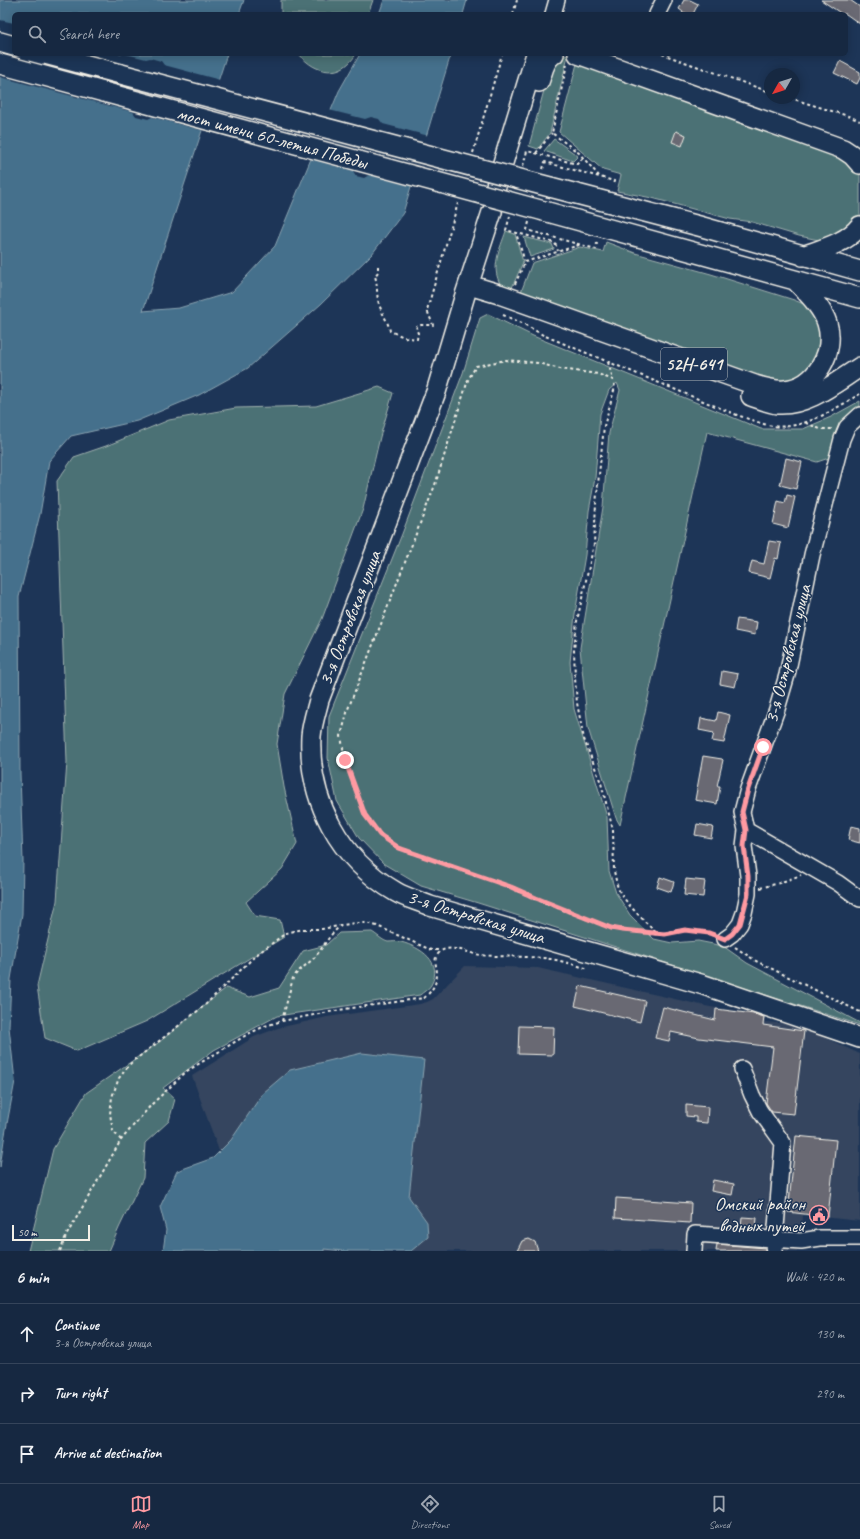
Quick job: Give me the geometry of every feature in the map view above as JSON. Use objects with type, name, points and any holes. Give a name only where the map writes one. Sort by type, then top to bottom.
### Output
[{"type":"main road","points":[[0,42],[12,45]]},
{"type":"main road","name":"мост имени 60-летия Победы","points":[[53,56],[699,226],[860,271]]},
{"type":"main road","name":"3-я Островская улица","points":[[535,56],[436,392],[319,700],[311,734],[311,765],[316,791],[327,818],[339,839],[352,856],[372,875],[396,892],[430,906],[704,985],[860,1038]]},
{"type":"main road","points":[[515,156],[546,62],[550,56],[567,57],[843,150],[860,164]]},
{"type":"main road","points":[[621,56],[834,133],[860,146]]},
{"type":"main road","name":"мост имени 60-летия Победы","points":[[0,64],[536,217],[860,298]]},
{"type":"main road","points":[[803,256],[845,239],[860,226]]},
{"type":"main road","name":"52Н-641","points":[[467,290],[499,294],[755,385],[774,390],[787,390],[799,386],[811,379],[821,368],[828,353],[830,338],[827,323],[816,303],[796,281]]},
{"type":"main road","name":"52Н-641","points":[[467,290],[506,308],[766,402],[776,404],[787,404],[813,396],[860,367]]},
{"type":"street","points":[[554,12],[557,0]]},
{"type":"street","points":[[658,12],[664,0]]},
{"type":"street","name":"3-я Островская улица","points":[[725,939],[732,934],[740,924],[748,894],[748,876],[744,846],[746,830],[742,812],[748,789],[777,709],[787,675],[812,555],[842,439],[847,427],[860,414]]},
{"type":"street","points":[[746,830],[838,883],[860,899]]},
{"type":"street","points":[[742,1069],[760,1111],[783,1144],[775,1245]]},
{"type":"street","points":[[694,1251],[695,1234],[775,1245],[801,1241],[820,1245],[860,1238]]},
{"type":"path","points":[[514,12],[517,0]]},
{"type":"path","points":[[668,56],[764,90]]},
{"type":"path","points":[[567,57],[552,133],[536,153],[576,164],[584,158]]},
{"type":"path","points":[[800,101],[860,121]]},
{"type":"path","points":[[552,133],[579,153],[599,176]]},
{"type":"path","points":[[543,169],[545,162],[614,181],[613,185]]},
{"type":"path","points":[[536,217],[527,230],[596,249],[598,243]]},
{"type":"path","points":[[515,284],[525,262],[516,233],[556,243],[558,251]]},
{"type":"path","points":[[525,262],[580,244]]},
{"type":"path","points":[[378,266],[376,276],[376,293],[379,306],[389,324],[390,331],[404,337],[417,339],[418,333],[416,329],[418,326],[433,325]]},
{"type":"path","points":[[503,316],[522,323],[543,335],[759,423],[774,426],[805,423],[860,394]]},
{"type":"path","points":[[613,380],[598,374],[560,369],[538,363],[506,360],[476,366],[468,380],[435,485],[348,709],[341,736],[345,760],[365,815],[380,835],[399,848],[511,887],[611,928],[657,934],[685,930],[709,933],[725,939],[756,961],[860,1012]]},
{"type":"path","points":[[608,361],[615,387],[604,426],[596,504],[594,544],[577,621],[574,643],[577,702],[584,739],[601,783],[613,830],[614,871],[617,885],[620,893],[630,906],[657,934]]},
{"type":"path","points":[[805,423],[820,429],[847,427]]},
{"type":"path","points":[[748,894],[762,887],[789,880],[814,870]]},
{"type":"path","points":[[121,1140],[113,1131],[110,1114],[112,1097],[119,1078],[131,1063],[204,1006],[256,955],[286,933],[303,929],[322,929],[366,923],[378,926],[432,950],[456,949],[480,955],[552,959],[589,969]]},
{"type":"path","points":[[282,1021],[296,973],[314,957],[336,930],[344,925]]},
{"type":"path","points":[[60,1251],[77,1216],[121,1140],[152,1104],[187,1072],[248,1034],[265,1026],[282,1021],[345,1009],[424,998],[430,993],[436,983],[436,956],[441,950]]},
{"type":"shaded area","points":[[0,0],[244,0],[240,12],[12,12],[12,56],[226,56],[143,311],[179,308],[232,292],[275,246],[339,91],[359,56],[450,56],[403,213],[372,254],[321,304],[248,368],[199,395],[137,421],[71,436],[49,461],[40,514],[19,597],[20,774],[23,861],[22,914],[11,979],[9,1027],[15,1081],[0,1167]]},
{"type":"shaded area","points":[[384,0],[467,0],[464,12],[380,12]]},
{"type":"shaded area","points":[[465,966],[538,968],[710,1007],[765,1014],[765,1022],[805,1025],[804,1028],[860,1054],[860,1221],[803,1215],[801,1251],[255,1251],[192,1076],[254,1037],[278,1028],[327,1017],[427,1002],[433,999]]},
{"type":"shaded area","points":[[362,1053],[424,1060],[409,1197],[427,1222],[428,1237],[411,1251],[343,1251],[324,1249],[324,1251],[163,1251],[166,1230],[160,1207],[177,1171],[213,1158],[231,1140],[263,1093],[290,1070]]},
{"type":"green space","points":[[281,0],[373,0],[369,12],[281,12]]},
{"type":"green space","points":[[301,56],[354,56],[344,67],[329,71],[321,70],[306,61]]},
{"type":"green space","points":[[568,56],[550,133],[538,149],[529,146],[550,68],[561,57]]},
{"type":"green space","points":[[579,56],[835,153],[858,170],[860,175],[860,215],[855,223],[830,239],[819,240],[799,236],[752,222],[730,219],[652,198],[617,191],[621,175],[603,170],[559,132]]},
{"type":"green space","points":[[554,139],[578,156],[573,161],[544,151]]},
{"type":"green space","points":[[506,231],[515,234],[523,262],[511,290],[501,285],[496,272],[497,258]]},
{"type":"green space","points":[[524,237],[552,244],[554,249],[530,257]]},
{"type":"green space","points":[[606,242],[635,253],[711,274],[806,305],[820,324],[822,349],[803,377],[772,385],[521,292],[532,263],[580,247],[603,252]]},
{"type":"green space","points":[[488,314],[533,336],[761,429],[803,429],[831,417],[860,401],[860,411],[844,422],[829,458],[817,462],[707,432],[620,825],[616,818],[588,728],[580,648],[603,507],[609,433],[620,390],[617,383],[609,390],[600,414],[595,478],[589,511],[585,555],[575,614],[570,662],[574,709],[607,817],[609,871],[616,893],[630,915],[654,939],[672,943],[698,941],[723,946],[747,963],[860,1023],[860,1025],[421,886],[384,864],[359,838],[337,801],[328,758],[329,716],[402,534],[463,373],[480,318]]},
{"type":"green space","points":[[379,387],[393,393],[380,437],[363,509],[322,619],[285,694],[277,744],[284,787],[297,844],[282,869],[246,902],[255,916],[280,920],[284,937],[147,1021],[77,1051],[45,1038],[37,986],[57,901],[67,762],[57,481],[74,457],[106,446],[169,420],[236,408],[316,406]]},
{"type":"green space","points":[[372,932],[388,942],[408,944],[428,957],[434,969],[434,977],[429,988],[420,995],[277,1016],[214,1050],[163,1088],[175,1099],[169,1121],[145,1143],[143,1178],[109,1251],[28,1251],[53,1149],[86,1093],[158,1043],[226,988],[250,997],[279,988],[303,951],[326,945],[339,933]]},
{"type":"pier","points":[[0,20],[12,23],[12,56],[134,56],[161,61],[164,65],[220,80],[204,131],[152,117],[148,119],[136,116],[133,112],[0,77]]},
{"type":"pier","points":[[329,110],[365,119],[371,117],[379,119],[383,124],[429,136],[413,187],[369,175],[364,178],[356,176],[353,171],[309,159]]},
{"type":"building","points":[[684,0],[690,0],[698,4],[694,12],[683,12],[679,9]]},
{"type":"building","points":[[821,0],[850,0],[860,7],[860,24],[848,15],[848,12],[839,12]]},
{"type":"building","points":[[840,61],[860,72],[860,78],[857,84],[834,73]]},
{"type":"building","points":[[676,131],[686,135],[682,146],[672,142]]},
{"type":"building","points":[[786,458],[802,462],[796,489],[780,485]]},
{"type":"building","points":[[787,495],[795,497],[788,528],[773,524],[778,501],[785,503]]},
{"type":"building","points":[[769,541],[781,543],[778,559],[775,558],[770,578],[749,573],[752,561],[764,564]]},
{"type":"building","points":[[737,619],[757,622],[755,635],[735,631]]},
{"type":"building","points":[[722,671],[738,674],[735,687],[720,684]]},
{"type":"building","points":[[718,712],[730,715],[724,743],[712,741],[714,733],[699,730],[701,718],[716,721]]},
{"type":"building","points":[[703,756],[723,760],[717,786],[720,786],[717,804],[695,800]]},
{"type":"building","points":[[697,824],[713,827],[711,838],[695,835]]},
{"type":"building","points":[[851,826],[860,828],[860,843],[848,840]]},
{"type":"building","points":[[660,877],[674,882],[671,892],[657,887]]},
{"type":"building","points":[[686,879],[705,881],[703,897],[684,895]]},
{"type":"building","points":[[580,986],[645,1001],[640,1022],[575,1006]]},
{"type":"building","points":[[663,1007],[715,1020],[716,1009],[754,1014],[764,1017],[763,1025],[804,1031],[794,1114],[772,1112],[766,1103],[773,1047],[699,1038],[671,1032],[669,1041],[655,1038]]},
{"type":"building","points":[[519,1026],[554,1027],[553,1055],[518,1054]]},
{"type":"building","points":[[686,1105],[708,1107],[707,1123],[696,1122],[696,1117],[686,1116]]},
{"type":"building","points":[[796,1136],[836,1140],[828,1217],[788,1212]]},
{"type":"building","points":[[713,1180],[734,1184],[732,1195],[711,1191]]},
{"type":"building","points":[[616,1198],[691,1203],[690,1223],[615,1218]]},
{"type":"building","points":[[742,1217],[757,1218],[756,1227],[741,1226]]},
{"type":"building","points":[[529,1239],[535,1242],[538,1251],[517,1251],[522,1241]]},
{"type":"building","points":[[717,1244],[765,1248],[765,1251],[716,1251]]},
{"type":"tunnel","points":[[492,212],[502,200],[513,160]]},
{"type":"place","name":"Омский район водных путей","points":[[819,1215]]},
{"type":"route","points":[[345,760],[365,815],[380,835],[399,848],[511,887],[611,928],[665,934],[685,930],[709,933],[725,939],[732,934],[740,924],[748,894],[748,876],[744,846],[746,830],[742,812],[748,789],[763,747]]}]
